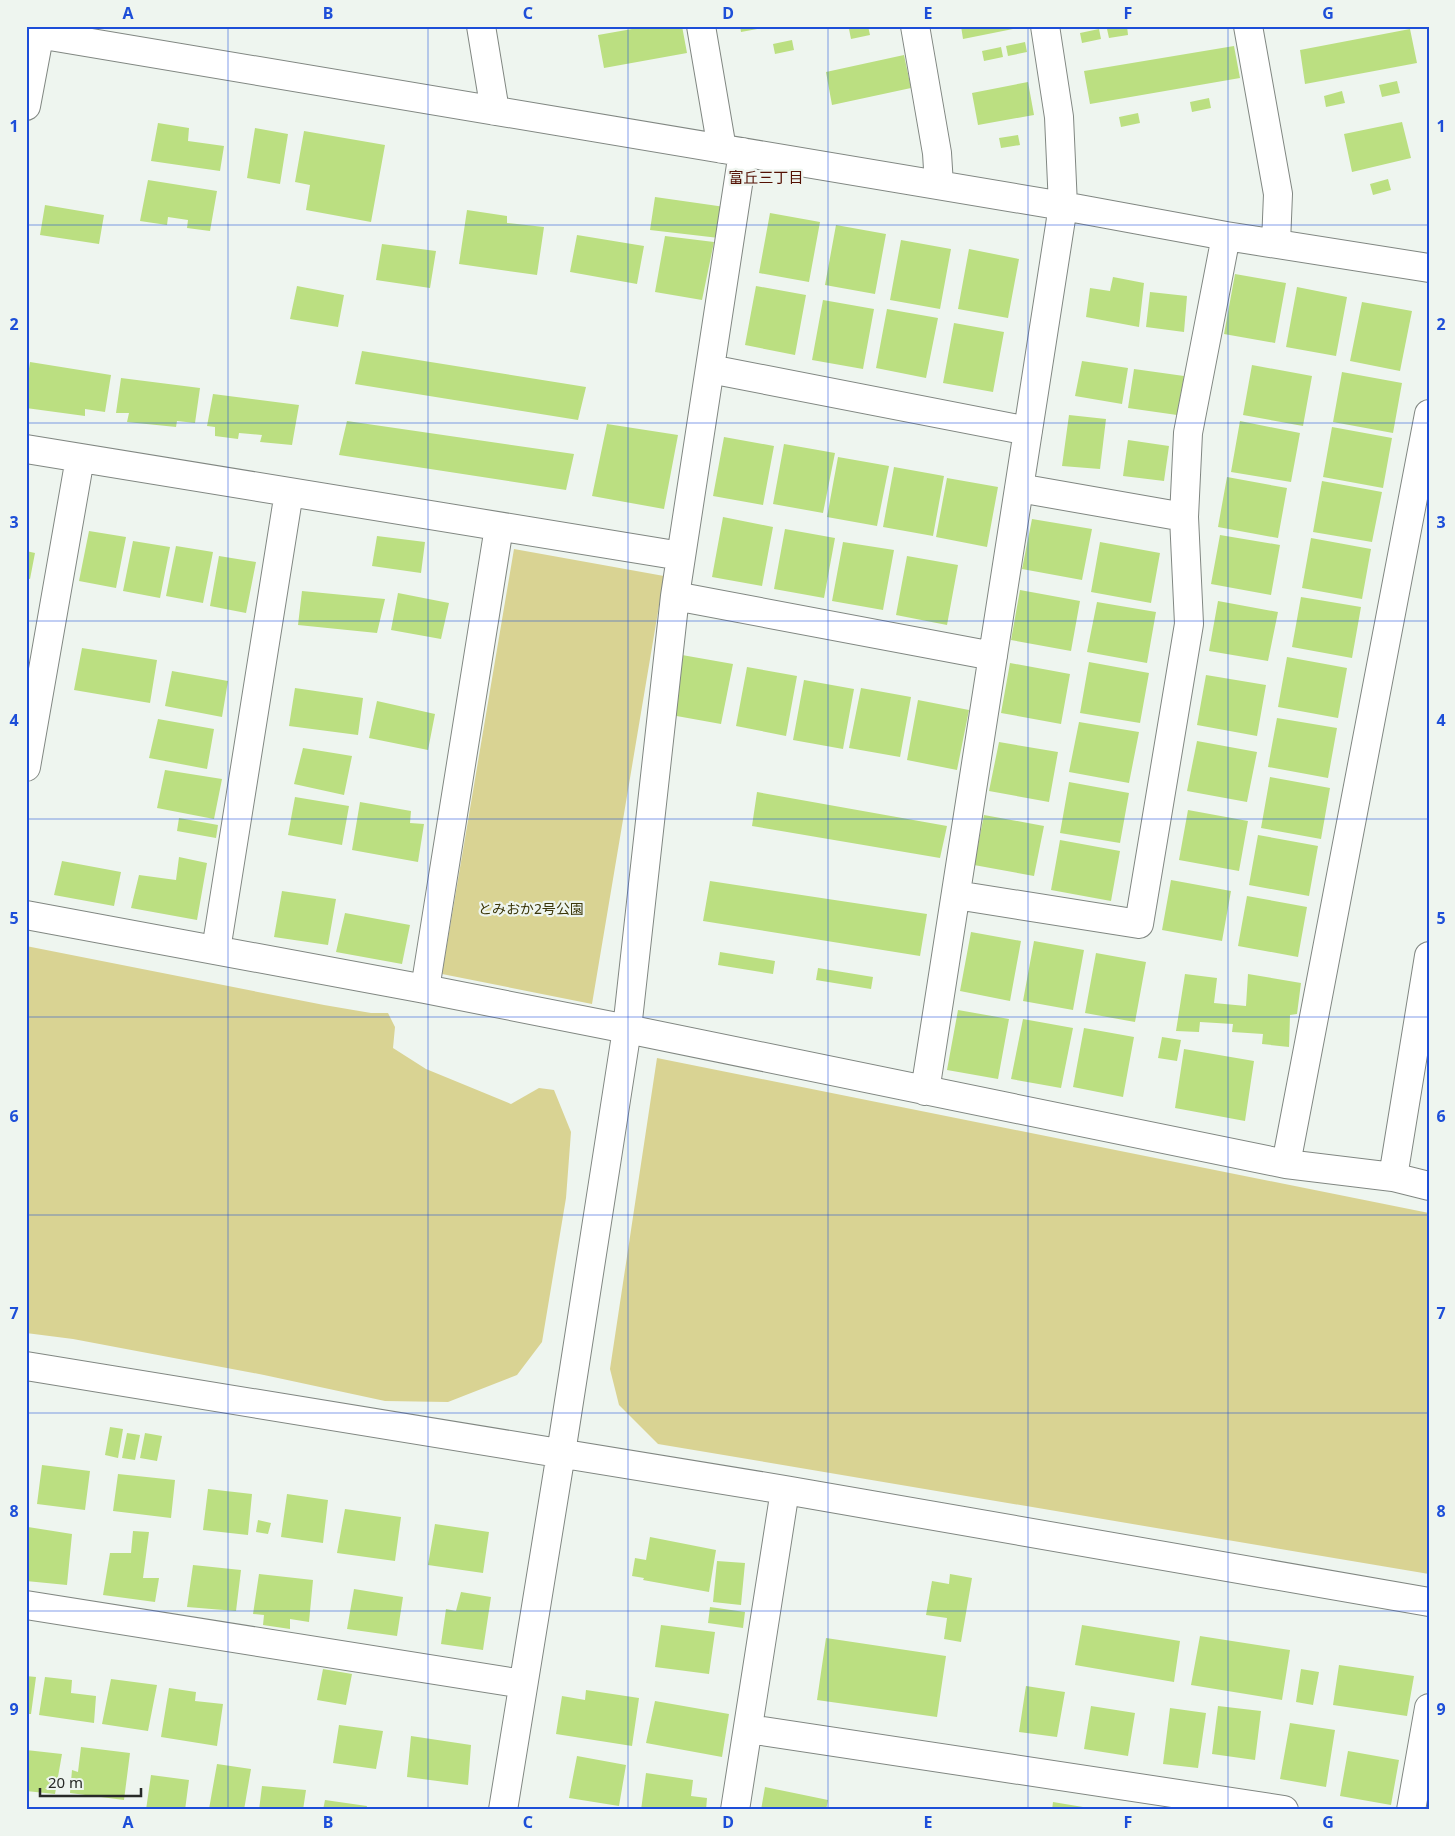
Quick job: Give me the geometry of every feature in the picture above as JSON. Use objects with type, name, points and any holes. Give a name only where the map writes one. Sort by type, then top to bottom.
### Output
[{"type":"street","points":[[481,26],[495,110]]},
{"type":"street","points":[[503,1810],[627,1029],[675,596],[710,369],[733,150],[701,26]]},
{"type":"street","points":[[915,26],[937,153],[938,185]]},
{"type":"street","points":[[925,1091],[1062,206],[1059,117],[1045,26]]},
{"type":"street","points":[[1248,26],[1278,194],[1276,242]]},
{"type":"street","points":[[26,106],[36,31],[1062,206],[1226,236],[1276,242],[1429,268]]},
{"type":"street","points":[[956,895],[1139,924],[1189,624],[1184,517],[1188,434],[1226,236]]},
{"type":"street","points":[[710,369],[1028,431]]},
{"type":"street","points":[[1286,1164],[1429,414]]},
{"type":"street","points":[[26,449],[681,556]]},
{"type":"street","points":[[26,767],[80,458]]},
{"type":"street","points":[[1019,488],[1184,517]]},
{"type":"street","points":[[216,950],[289,492]]},
{"type":"street","points":[[425,989],[499,526]]},
{"type":"street","points":[[675,596],[993,656]]},
{"type":"street","points":[[26,915],[425,989],[1286,1164],[1393,1178],[1429,1186]]},
{"type":"street","points":[[1393,1178],[1429,956]]},
{"type":"street","points":[[26,1366],[785,1490],[1429,1602]]},
{"type":"street","points":[[736,1810],[785,1490]]},
{"type":"street","points":[[26,1605],[523,1684]]},
{"type":"street","points":[[1411,1810],[1429,1708]]},
{"type":"street","points":[[749,1730],[1284,1810]]},
{"type":"green space","name":"とみおか2号公園","points":[[514,549],[664,576],[592,1004],[442,974]]},
{"type":"green space","points":[[26,946],[324,1005],[371,1013],[388,1013],[395,1027],[393,1048],[426,1069],[511,1104],[539,1088],[554,1090],[571,1132],[566,1198],[542,1342],[517,1375],[448,1402],[385,1401],[264,1375],[73,1339],[26,1333]]},
{"type":"green space","points":[[657,1058],[1429,1213],[1429,1574],[658,1444],[619,1405],[610,1369]]},
{"type":"building","points":[[649,26],[682,26],[687,53],[604,68],[598,35]]},
{"type":"building","points":[[740,26],[768,26],[768,27],[741,32]]},
{"type":"building","points":[[868,26],[870,35],[851,39],[849,29]]},
{"type":"building","points":[[961,26],[1022,26],[1023,27],[963,39]]},
{"type":"building","points":[[1127,26],[1128,35],[1109,38],[1107,29]]},
{"type":"building","points":[[1099,29],[1101,39],[1082,43],[1080,33]]},
{"type":"building","points":[[1410,29],[1417,63],[1305,84],[1300,50]]},
{"type":"building","points":[[792,40],[794,50],[775,54],[773,44]]},
{"type":"building","points":[[1025,42],[1027,52],[1008,56],[1006,46]]},
{"type":"building","points":[[1234,46],[1240,78],[1090,104],[1084,71]]},
{"type":"building","points":[[1001,47],[1003,57],[984,61],[982,51]]},
{"type":"building","points":[[904,55],[911,88],[832,105],[826,72]]},
{"type":"building","points":[[1397,81],[1400,93],[1382,97],[1379,85]]},
{"type":"building","points":[[1028,82],[1034,115],[978,125],[972,93]]},
{"type":"building","points":[[1342,91],[1345,103],[1326,107],[1324,96]]},
{"type":"building","points":[[1209,98],[1211,108],[1192,112],[1190,102]]},
{"type":"building","points":[[1138,113],[1140,123],[1121,127],[1119,117]]},
{"type":"building","points":[[1402,122],[1411,158],[1352,172],[1344,134]]},
{"type":"building","points":[[158,123],[189,128],[188,141],[224,146],[220,171],[151,161]]},
{"type":"building","points":[[255,128],[288,134],[280,184],[247,178]]},
{"type":"building","points":[[304,131],[385,145],[371,222],[306,210],[310,185],[295,182]]},
{"type":"building","points":[[1018,135],[1020,145],[1001,148],[999,138]]},
{"type":"building","points":[[1388,179],[1391,190],[1373,195],[1370,184]]},
{"type":"building","points":[[148,180],[217,191],[210,231],[187,228],[188,220],[168,217],[167,225],[140,221]]},
{"type":"building","points":[[655,197],[725,207],[719,238],[650,230]]},
{"type":"building","points":[[45,205],[104,215],[99,244],[40,235]]},
{"type":"building","points":[[467,210],[507,216],[507,223],[544,227],[537,275],[459,264]]},
{"type":"building","points":[[770,213],[820,222],[809,282],[759,273]]},
{"type":"building","points":[[836,225],[886,234],[875,294],[825,285]]},
{"type":"building","points":[[577,235],[644,246],[637,284],[570,272]]},
{"type":"building","points":[[665,236],[714,242],[702,300],[655,292]]},
{"type":"building","points":[[901,240],[951,249],[940,309],[890,300]]},
{"type":"building","points":[[382,244],[436,251],[430,288],[376,280]]},
{"type":"building","points":[[969,249],[1019,259],[1008,318],[958,309]]},
{"type":"building","points":[[1235,274],[1286,283],[1275,343],[1224,334]]},
{"type":"building","points":[[1113,277],[1144,283],[1139,327],[1086,317],[1090,288],[1110,291]]},
{"type":"building","points":[[297,286],[344,295],[338,327],[290,319]]},
{"type":"building","points":[[756,286],[806,295],[795,355],[745,345]]},
{"type":"building","points":[[1297,287],[1347,297],[1336,356],[1286,347]]},
{"type":"building","points":[[1150,292],[1187,296],[1184,332],[1146,327]]},
{"type":"building","points":[[823,300],[874,309],[863,369],[812,360]]},
{"type":"building","points":[[1362,302],[1412,311],[1400,371],[1350,361]]},
{"type":"building","points":[[887,309],[938,318],[926,378],[876,368]]},
{"type":"building","points":[[954,323],[1004,332],[993,392],[943,383]]},
{"type":"building","points":[[362,351],[586,387],[578,420],[355,384]]},
{"type":"building","points":[[1082,361],[1128,368],[1122,404],[1075,396]]},
{"type":"building","points":[[30,362],[111,375],[105,412],[85,409],[85,416],[26,408],[26,388]]},
{"type":"building","points":[[1252,365],[1312,376],[1303,426],[1243,415]]},
{"type":"building","points":[[1134,369],[1184,376],[1177,415],[1128,408]]},
{"type":"building","points":[[1342,372],[1402,383],[1393,433],[1333,422]]},
{"type":"building","points":[[121,378],[200,388],[195,423],[177,421],[176,427],[127,422],[129,413],[116,413]]},
{"type":"building","points":[[213,394],[299,405],[292,445],[260,442],[262,435],[239,433],[238,439],[215,436],[215,427],[207,426]]},
{"type":"building","points":[[1069,415],[1106,419],[1100,469],[1062,466]]},
{"type":"building","points":[[347,421],[574,454],[566,490],[339,455]]},
{"type":"building","points":[[1240,421],[1300,433],[1291,482],[1231,472]]},
{"type":"building","points":[[607,424],[678,435],[664,509],[592,496]]},
{"type":"building","points":[[1332,427],[1392,438],[1383,488],[1323,477]]},
{"type":"building","points":[[724,437],[774,446],[763,505],[713,496]]},
{"type":"building","points":[[1128,440],[1169,446],[1164,481],[1123,476]]},
{"type":"building","points":[[784,444],[835,453],[823,513],[773,504]]},
{"type":"building","points":[[838,457],[889,466],[877,526],[827,517]]},
{"type":"building","points":[[894,467],[944,476],[933,536],[883,527]]},
{"type":"building","points":[[1227,477],[1287,488],[1278,538],[1218,527]]},
{"type":"building","points":[[947,478],[998,487],[987,547],[936,537]]},
{"type":"building","points":[[1322,481],[1382,492],[1372,542],[1313,532]]},
{"type":"building","points":[[723,517],[773,527],[762,586],[712,577]]},
{"type":"building","points":[[1032,519],[1092,529],[1082,580],[1022,569]]},
{"type":"building","points":[[785,529],[835,538],[824,598],[774,589]]},
{"type":"building","points":[[89,531],[126,537],[116,588],[79,581]]},
{"type":"building","points":[[1220,535],[1280,545],[1271,595],[1211,584]]},
{"type":"building","points":[[377,536],[425,542],[421,573],[372,566]]},
{"type":"building","points":[[1311,538],[1371,549],[1362,599],[1302,588]]},
{"type":"building","points":[[133,541],[170,547],[160,598],[123,591]]},
{"type":"building","points":[[843,542],[894,550],[883,610],[832,601]]},
{"type":"building","points":[[1100,542],[1160,553],[1151,603],[1091,592]]},
{"type":"building","points":[[176,546],[213,552],[203,603],[166,596]]},
{"type":"building","points":[[26,551],[35,553],[30,579],[26,578]]},
{"type":"building","points":[[219,556],[256,562],[246,613],[210,606]]},
{"type":"building","points":[[907,556],[958,565],[947,625],[896,615]]},
{"type":"building","points":[[1020,590],[1080,601],[1071,651],[1011,640]]},
{"type":"building","points":[[302,591],[385,599],[377,633],[298,625]]},
{"type":"building","points":[[398,593],[449,603],[441,639],[391,630]]},
{"type":"building","points":[[1301,597],[1361,607],[1352,658],[1292,647]]},
{"type":"building","points":[[1218,601],[1278,612],[1268,661],[1209,651]]},
{"type":"building","points":[[1097,602],[1156,612],[1147,663],[1087,652]]},
{"type":"building","points":[[82,648],[157,660],[150,703],[74,690]]},
{"type":"building","points":[[682,655],[733,664],[721,724],[671,715]]},
{"type":"building","points":[[1287,657],[1347,668],[1338,718],[1278,707]]},
{"type":"building","points":[[1089,662],[1149,673],[1140,723],[1080,713]]},
{"type":"building","points":[[1010,663],[1070,674],[1061,724],[1001,713]]},
{"type":"building","points":[[747,667],[797,676],[786,736],[736,726]]},
{"type":"building","points":[[172,671],[228,681],[222,717],[165,706]]},
{"type":"building","points":[[1206,675],[1266,685],[1257,736],[1197,725]]},
{"type":"building","points":[[804,680],[854,689],[843,749],[793,740]]},
{"type":"building","points":[[295,688],[363,698],[358,735],[289,726]]},
{"type":"building","points":[[861,688],[911,697],[900,757],[849,748]]},
{"type":"building","points":[[918,700],[969,710],[957,770],[907,760]]},
{"type":"building","points":[[377,701],[435,714],[428,750],[369,738]]},
{"type":"building","points":[[1277,718],[1337,728],[1328,778],[1268,767]]},
{"type":"building","points":[[158,719],[214,729],[207,769],[149,758]]},
{"type":"building","points":[[1079,722],[1139,732],[1129,783],[1069,772]]},
{"type":"building","points":[[1197,741],[1257,752],[1247,802],[1187,791]]},
{"type":"building","points":[[999,742],[1058,752],[1049,802],[989,791]]},
{"type":"building","points":[[303,748],[352,756],[344,795],[294,784]]},
{"type":"building","points":[[165,770],[222,779],[214,819],[157,808]]},
{"type":"building","points":[[1270,777],[1330,788],[1321,839],[1261,828]]},
{"type":"building","points":[[1069,782],[1129,793],[1120,843],[1060,833]]},
{"type":"building","points":[[757,792],[947,826],[940,858],[752,826]]},
{"type":"building","points":[[295,797],[349,806],[342,845],[288,835]]},
{"type":"building","points":[[360,802],[411,811],[410,823],[424,824],[418,862],[352,850]]},
{"type":"building","points":[[1188,810],[1248,821],[1239,871],[1179,860]]},
{"type":"building","points":[[984,815],[1044,826],[1034,876],[974,865]]},
{"type":"building","points":[[179,818],[218,825],[216,838],[177,831]]},
{"type":"building","points":[[1258,835],[1318,846],[1309,896],[1249,885]]},
{"type":"building","points":[[1060,840],[1120,851],[1111,901],[1051,890]]},
{"type":"building","points":[[179,857],[207,863],[197,920],[131,908],[139,875],[176,880]]},
{"type":"building","points":[[62,861],[121,872],[114,906],[54,895]]},
{"type":"building","points":[[1171,880],[1231,891],[1222,941],[1162,930]]},
{"type":"building","points":[[710,881],[927,914],[920,956],[703,921]]},
{"type":"building","points":[[282,891],[336,899],[328,945],[274,937]]},
{"type":"building","points":[[1247,896],[1307,907],[1298,957],[1238,946]]},
{"type":"building","points":[[345,913],[410,925],[402,964],[336,952]]},
{"type":"building","points":[[971,932],[1021,941],[1010,1001],[960,991]]},
{"type":"building","points":[[1034,941],[1084,950],[1073,1010],[1023,1001]]},
{"type":"building","points":[[720,952],[775,961],[773,974],[718,965]]},
{"type":"building","points":[[1096,953],[1146,962],[1135,1022],[1085,1013]]},
{"type":"building","points":[[818,968],[873,977],[871,989],[816,980]]},
{"type":"building","points":[[1185,974],[1217,978],[1214,1003],[1246,1006],[1248,974],[1301,983],[1297,1014],[1290,1015],[1289,1047],[1262,1044],[1263,1034],[1232,1032],[1233,1024],[1200,1022],[1199,1032],[1176,1031]]},
{"type":"building","points":[[958,1010],[1009,1019],[998,1079],[947,1070]]},
{"type":"building","points":[[1023,1019],[1073,1028],[1061,1088],[1011,1079]]},
{"type":"building","points":[[1084,1028],[1134,1037],[1123,1097],[1073,1087]]},
{"type":"building","points":[[1162,1037],[1181,1040],[1177,1061],[1158,1058]]},
{"type":"building","points":[[1184,1049],[1254,1061],[1245,1121],[1175,1108]]},
{"type":"building","points":[[110,1427],[123,1429],[118,1458],[105,1455]]},
{"type":"building","points":[[127,1433],[140,1435],[135,1460],[122,1458]]},
{"type":"building","points":[[145,1433],[162,1436],[157,1461],[140,1458]]},
{"type":"building","points":[[42,1465],[90,1471],[85,1510],[37,1504]]},
{"type":"building","points":[[118,1474],[175,1480],[171,1518],[113,1511]]},
{"type":"building","points":[[208,1489],[252,1494],[248,1535],[203,1530]]},
{"type":"building","points":[[287,1494],[328,1500],[323,1543],[281,1537]]},
{"type":"building","points":[[345,1509],[401,1517],[395,1561],[337,1553]]},
{"type":"building","points":[[258,1520],[271,1523],[268,1534],[256,1532]]},
{"type":"building","points":[[435,1524],[489,1532],[483,1573],[428,1565]]},
{"type":"building","points":[[28,1527],[72,1534],[67,1585],[26,1581]]},
{"type":"building","points":[[133,1531],[149,1532],[143,1578],[159,1578],[155,1602],[103,1595],[110,1553],[131,1553]]},
{"type":"building","points":[[650,1537],[716,1550],[709,1592],[643,1580],[644,1578],[632,1576],[635,1558],[646,1560]]},
{"type":"building","points":[[717,1561],[745,1563],[741,1605],[713,1602]]},
{"type":"building","points":[[193,1565],[241,1570],[236,1611],[187,1607]]},
{"type":"building","points":[[259,1574],[313,1580],[309,1622],[290,1619],[290,1629],[263,1625],[264,1615],[253,1614]]},
{"type":"building","points":[[950,1574],[972,1578],[961,1642],[944,1639],[947,1618],[926,1615],[932,1581],[949,1584]]},
{"type":"building","points":[[354,1589],[403,1597],[397,1636],[347,1629]]},
{"type":"building","points":[[461,1592],[491,1597],[483,1650],[441,1644],[446,1609],[456,1611]]},
{"type":"building","points":[[710,1607],[745,1612],[743,1628],[708,1623]]},
{"type":"building","points":[[661,1625],[715,1632],[709,1674],[655,1667]]},
{"type":"building","points":[[1082,1625],[1180,1641],[1174,1682],[1075,1665]]},
{"type":"building","points":[[1200,1636],[1290,1650],[1282,1700],[1191,1685]]},
{"type":"building","points":[[826,1638],[946,1656],[937,1717],[817,1700]]},
{"type":"building","points":[[1339,1665],[1414,1676],[1407,1716],[1333,1705]]},
{"type":"building","points":[[323,1669],[352,1674],[346,1705],[317,1700]]},
{"type":"building","points":[[1301,1669],[1319,1672],[1313,1705],[1296,1702]]},
{"type":"building","points":[[26,1676],[36,1677],[31,1714],[26,1714]]},
{"type":"building","points":[[45,1677],[72,1680],[71,1693],[96,1696],[94,1723],[39,1715]]},
{"type":"building","points":[[111,1679],[157,1685],[148,1731],[102,1724]]},
{"type":"building","points":[[1026,1686],[1065,1692],[1057,1737],[1019,1732]]},
{"type":"building","points":[[169,1688],[196,1692],[195,1701],[223,1704],[217,1746],[161,1737]]},
{"type":"building","points":[[586,1690],[639,1698],[632,1746],[556,1734],[562,1696],[585,1700]]},
{"type":"building","points":[[655,1701],[729,1714],[722,1757],[646,1743]]},
{"type":"building","points":[[1091,1706],[1135,1713],[1128,1756],[1084,1749]]},
{"type":"building","points":[[1218,1706],[1261,1711],[1255,1760],[1212,1754]]},
{"type":"building","points":[[1170,1708],[1206,1713],[1198,1768],[1163,1764]]},
{"type":"building","points":[[1290,1723],[1335,1730],[1326,1787],[1280,1779]]},
{"type":"building","points":[[339,1725],[383,1731],[376,1769],[333,1763]]},
{"type":"building","points":[[411,1736],[471,1745],[468,1785],[407,1777]]},
{"type":"building","points":[[81,1747],[130,1753],[124,1800],[70,1793],[72,1770],[78,1772]]},
{"type":"building","points":[[26,1750],[62,1754],[55,1794],[26,1791]]},
{"type":"building","points":[[1348,1751],[1399,1760],[1391,1805],[1340,1796]]},
{"type":"building","points":[[577,1756],[626,1765],[619,1806],[569,1798]]},
{"type":"building","points":[[217,1764],[251,1769],[244,1810],[209,1809]]},
{"type":"building","points":[[646,1773],[693,1780],[691,1796],[707,1798],[706,1810],[641,1810]]},
{"type":"building","points":[[151,1775],[189,1780],[185,1810],[146,1810]]},
{"type":"building","points":[[262,1786],[306,1790],[303,1810],[259,1810]]},
{"type":"building","points":[[765,1787],[828,1800],[826,1810],[761,1810]]},
{"type":"building","points":[[325,1800],[367,1806],[366,1810],[323,1810]]},
{"type":"building","points":[[1053,1802],[1095,1809],[1095,1810],[1052,1810]]},
{"type":"district","name":"富丘三丁目","points":[[766,178]]}]
